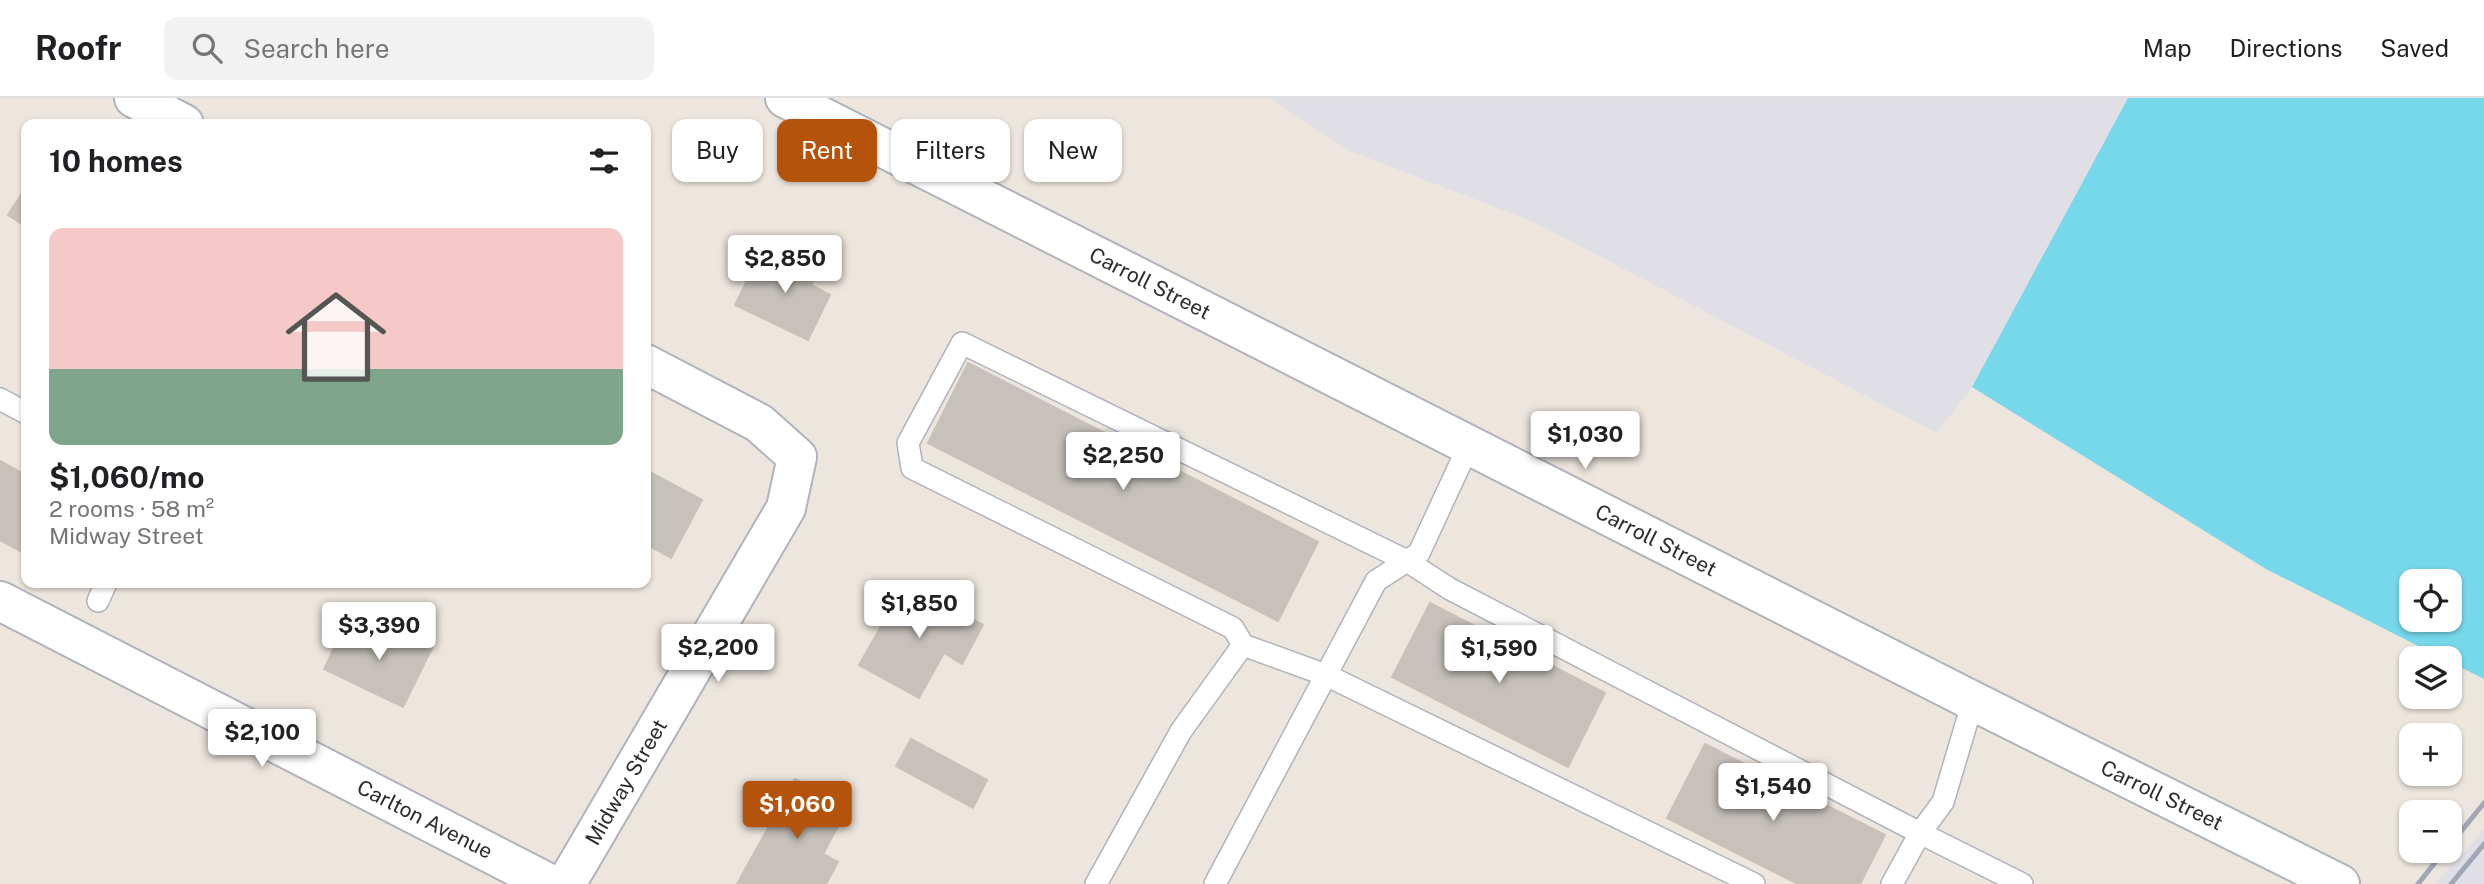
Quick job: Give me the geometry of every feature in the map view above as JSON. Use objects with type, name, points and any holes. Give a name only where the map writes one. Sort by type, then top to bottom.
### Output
[{"type":"main road","points":[[134,98],[174,119]]},
{"type":"main road","name":"Carroll Street","points":[[785,98],[1973,701],[2340,884]]},
{"type":"main road","name":"Midway Street","points":[[566,884],[786,508],[797,457],[759,423],[651,367]]},
{"type":"main road","name":"Carlton Avenue","points":[[0,601],[550,884]]},
{"type":"lane","points":[[1754,884],[1325,674],[1243,645],[1233,628],[912,468],[908,443],[962,343],[1407,561],[1450,589],[2022,884]]},
{"type":"lane","points":[[0,399],[21,410]]},
{"type":"lane","points":[[1215,884],[1376,581],[1419,553],[1469,445]]},
{"type":"lane","points":[[1096,884],[1181,731],[1243,645]]},
{"type":"lane","points":[[1892,884],[1920,833],[1943,802],[1973,701]]},
{"type":"shaded area","points":[[1269,98],[2128,98],[1972,387],[1937,433],[1534,222],[1350,151]]},
{"type":"shaded area","points":[[2484,830],[2484,884],[2435,884],[2454,863],[2462,863],[2462,854]]},
{"type":"water","points":[[2128,98],[2484,98],[2484,679],[2462,668],[2462,646],[2418,646],[2266,569],[1972,387]]},
{"type":"building","points":[[21,195],[21,224],[8,215]]},
{"type":"building","points":[[783,252],[819,270],[811,285],[830,295],[808,340],[735,305],[758,258],[775,267]]},
{"type":"building","points":[[968,363],[1318,542],[1278,621],[928,443]]},
{"type":"building","points":[[0,461],[21,472],[21,551],[0,540]]},
{"type":"building","points":[[651,473],[702,500],[671,558],[651,547]]},
{"type":"building","points":[[906,582],[983,625],[962,664],[944,653],[919,698],[859,665]]},
{"type":"building","points":[[1430,603],[1605,693],[1568,767],[1392,677]]},
{"type":"building","points":[[345,625],[377,641],[384,625],[432,648],[403,707],[324,669]]},
{"type":"building","points":[[911,739],[987,780],[973,808],[896,766]]},
{"type":"building","points":[[1705,744],[1885,835],[1860,884],[1798,884],[1667,818]]},
{"type":"building","points":[[795,779],[848,808],[823,854],[838,862],[826,884],[737,884]]},
{"type":"railway","points":[[2462,830],[2484,803]]},
{"type":"railway","points":[[2451,884],[2484,844]]},
{"type":"railway","points":[[2418,884],[2435,863]]}]
